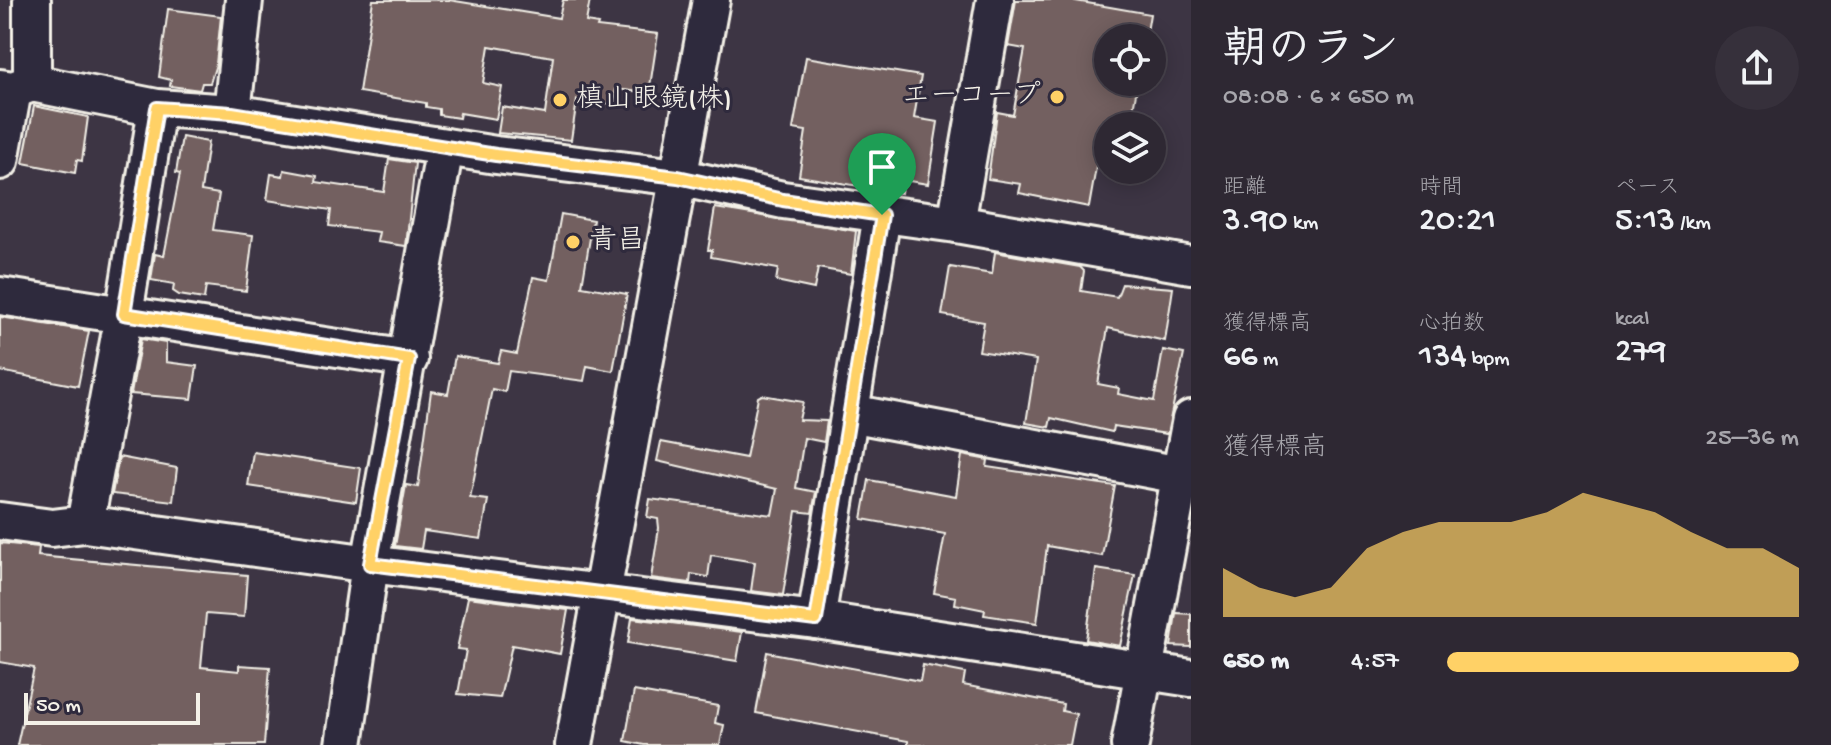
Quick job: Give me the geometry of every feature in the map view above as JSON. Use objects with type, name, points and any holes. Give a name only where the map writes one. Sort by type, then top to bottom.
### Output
[{"type":"street","points":[[0,161],[32,0]]},
{"type":"street","points":[[232,113],[240,13],[244,0]]},
{"type":"street","points":[[574,745],[711,0]]},
{"type":"street","points":[[956,224],[995,0]]},
{"type":"street","points":[[15,87],[157,108],[232,113],[445,147],[678,177],[783,200],[956,224],[1191,265]]},
{"type":"street","points":[[85,524],[124,314],[157,108]]},
{"type":"street","points":[[344,745],[370,564],[445,147]]},
{"type":"street","points":[[816,620],[882,215]]},
{"type":"street","points":[[0,296],[409,359]]},
{"type":"street","points":[[850,413],[1180,475]]},
{"type":"street","points":[[1130,745],[1191,419]]},
{"type":"street","points":[[0,521],[52,528],[85,524],[370,564],[816,620],[1191,678]]},
{"type":"building","points":[[373,0],[449,0],[559,18],[563,0],[590,0],[586,22],[598,24],[597,27],[658,34],[649,93],[616,89],[614,104],[577,100],[571,140],[498,133],[502,107],[545,114],[553,57],[489,46],[483,83],[502,87],[496,119],[460,113],[459,118],[439,115],[439,109],[426,107],[426,103],[359,92]]},
{"type":"building","points":[[1016,0],[1070,0],[1150,14],[1148,24],[1094,24],[1094,96],[1135,96],[1133,112],[1094,112],[1094,179],[1089,207],[1019,193],[1021,184],[988,179],[997,112],[1013,115],[1025,49],[1008,46]]},
{"type":"building","points":[[168,9],[221,16],[216,64],[210,83],[202,83],[200,90],[170,86],[171,80],[159,77]]},
{"type":"building","points":[[806,57],[921,76],[914,118],[938,122],[928,184],[903,180],[901,193],[799,176],[806,131],[793,129]]},
{"type":"building","points":[[34,106],[88,117],[82,161],[77,160],[75,173],[23,163]]},
{"type":"building","points":[[182,137],[208,142],[201,191],[219,194],[213,230],[253,235],[246,291],[206,286],[204,299],[179,295],[173,291],[174,284],[151,280],[155,254],[164,256],[180,174],[176,173]]},
{"type":"building","points":[[389,159],[415,163],[406,246],[377,242],[379,232],[329,226],[331,210],[267,200],[271,174],[283,176],[284,170],[317,176],[316,182],[384,192]]},
{"type":"building","points":[[715,208],[856,231],[851,274],[818,268],[814,289],[776,281],[778,269],[711,257],[712,250],[708,250]]},
{"type":"building","points":[[561,214],[593,220],[582,286],[627,294],[613,371],[587,366],[584,381],[509,371],[505,392],[492,389],[470,498],[488,500],[481,539],[424,531],[421,549],[395,546],[406,485],[418,487],[431,391],[448,394],[455,356],[498,363],[501,351],[517,354],[533,277],[549,280]]},
{"type":"building","points":[[995,252],[1080,267],[1084,271],[1081,291],[1117,297],[1122,284],[1173,288],[1165,341],[1108,328],[1098,384],[1119,388],[1118,394],[1154,401],[1163,350],[1184,354],[1167,434],[1113,426],[1112,432],[1051,418],[1049,427],[1026,423],[1036,360],[979,351],[984,322],[942,315],[950,267],[992,274]]},
{"type":"building","points":[[0,317],[89,331],[78,386],[0,371]]},
{"type":"building","points":[[141,339],[166,343],[166,362],[197,366],[192,399],[131,394]]},
{"type":"building","points":[[762,395],[803,402],[799,420],[827,421],[824,442],[804,438],[796,488],[816,492],[812,513],[796,511],[783,595],[751,591],[755,562],[711,555],[708,577],[691,574],[690,583],[651,578],[659,528],[658,519],[647,517],[650,499],[772,515],[777,489],[657,461],[661,442],[746,458],[758,397]]},
{"type":"building","points":[[253,452],[361,468],[356,502],[248,486]]},
{"type":"building","points":[[962,455],[988,460],[987,467],[1115,486],[1102,556],[1047,546],[1037,623],[984,615],[985,610],[955,604],[956,597],[934,593],[945,534],[862,519],[869,480],[956,496]]},
{"type":"building","points":[[119,457],[177,468],[173,501],[112,494]]},
{"type":"building","points":[[0,543],[39,547],[38,556],[247,575],[244,617],[206,614],[201,667],[239,671],[239,665],[270,667],[264,745],[17,745],[34,668],[0,662]]},
{"type":"building","points":[[1096,569],[1135,575],[1120,646],[1086,640]]},
{"type":"building","points":[[468,597],[568,610],[560,654],[512,645],[500,698],[458,694],[466,650],[457,649]]},
{"type":"building","points":[[1176,613],[1191,614],[1191,647],[1171,646]]},
{"type":"building","points":[[632,618],[742,632],[737,661],[628,643]]},
{"type":"building","points":[[767,652],[920,681],[923,665],[965,673],[963,685],[1063,704],[1062,711],[1076,714],[1070,745],[908,745],[908,741],[756,713]]},
{"type":"building","points":[[634,691],[718,706],[715,723],[724,725],[720,745],[644,745],[625,741]]},
{"type":"place","name":"エーコープ","points":[[1057,97]]},
{"type":"place","name":"槙山眼鏡(株)","points":[[560,100]]},
{"type":"place","name":"青昌","points":[[573,242]]},
{"type":"route","points":[[157,108],[232,113],[496,155],[678,177],[783,200],[882,215],[816,620],[370,564],[409,359],[124,314],[157,108]]}]
